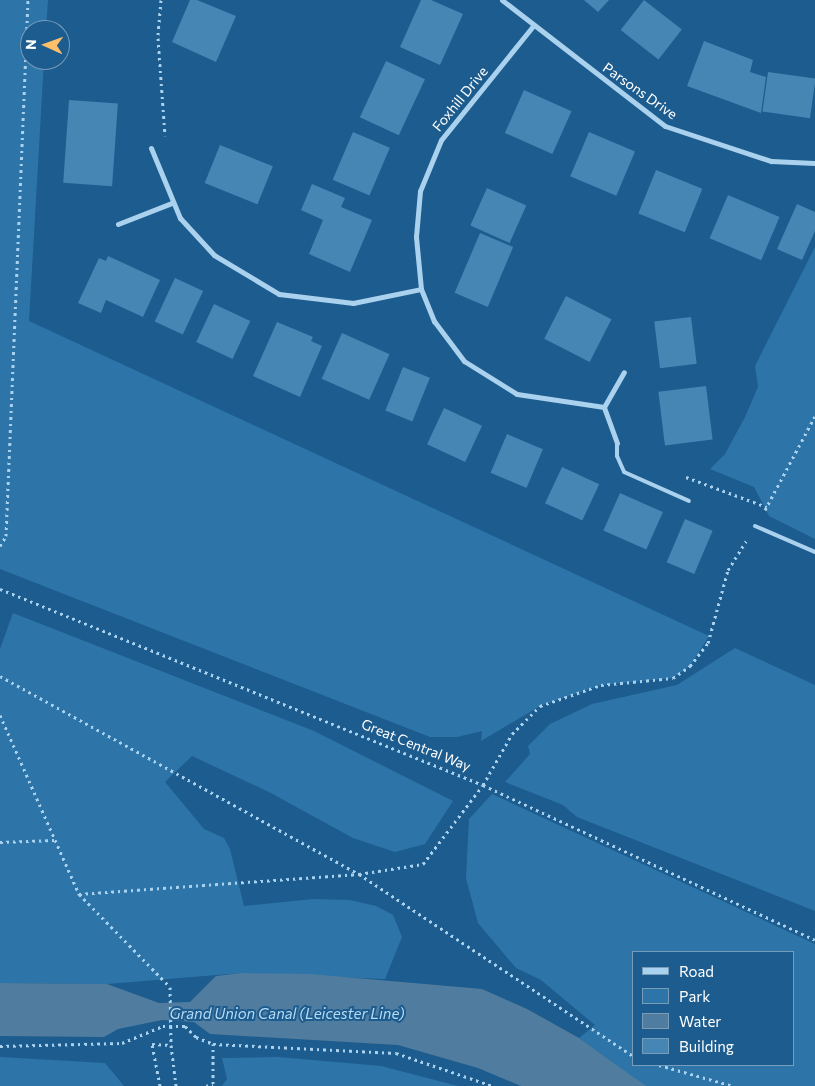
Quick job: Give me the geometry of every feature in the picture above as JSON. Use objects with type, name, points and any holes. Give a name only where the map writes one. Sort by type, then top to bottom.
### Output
[{"type":"street","name":"Parsons Drive","points":[[502,0],[533,26],[666,126],[771,161],[815,163]]},
{"type":"street","name":"Foxhill Drive","points":[[533,26],[441,140],[420,191],[416,237],[421,289],[434,321],[464,361],[516,394],[604,407]]},
{"type":"street","points":[[151,148],[172,203],[180,218],[214,255],[279,294],[353,303],[421,289]]},
{"type":"street","points":[[118,224],[172,203]]},
{"type":"street","points":[[617,443],[604,407],[624,372]]},
{"type":"lane","points":[[617,443],[617,456],[624,472],[689,501]]},
{"type":"lane","points":[[755,526],[815,552]]},
{"type":"path","points":[[0,546],[6,536],[28,0]]},
{"type":"path","points":[[160,171],[166,137],[158,38],[162,0]]},
{"type":"path","points":[[79,894],[358,874],[422,864],[482,785],[512,734],[540,706],[600,684],[673,678],[690,666],[708,643],[728,570],[767,507],[815,416]]},
{"type":"path","points":[[677,474],[767,507]]},
{"type":"path","name":"Great Central Way","points":[[0,589],[482,785],[815,940]]},
{"type":"path","points":[[0,676],[358,874],[632,1056]]},
{"type":"path","points":[[0,715],[79,894],[170,987],[171,1045],[176,1086]]},
{"type":"path","points":[[0,842],[55,840]]},
{"type":"path","points":[[0,1046],[122,1043],[163,1026],[185,1026],[196,1037],[213,1044],[396,1053],[493,1086]]},
{"type":"path","points":[[160,1086],[152,1044],[171,1045]]},
{"type":"path","points":[[206,1086],[213,1084],[213,1044]]},
{"type":"path","points":[[663,1066],[734,1086]]},
{"type":"green space","points":[[0,0],[48,0],[47,20],[20,20],[20,70],[43,70],[29,321],[709,636],[690,666],[673,678],[601,685],[540,706],[481,741],[482,731],[457,737],[430,737],[0,569]]},
{"type":"green space","points":[[815,247],[815,539],[769,516],[754,487],[710,469],[725,454],[745,417],[758,387],[755,366]]},
{"type":"green space","points":[[13,613],[314,731],[453,801],[425,844],[395,852],[353,838],[269,792],[192,756],[165,782],[204,829],[224,838],[230,849],[244,906],[313,899],[350,900],[376,906],[393,915],[402,937],[385,979],[241,973],[107,984],[0,983],[0,649]]},
{"type":"green space","points":[[735,648],[815,685],[815,911],[577,817],[563,805],[505,782],[530,754],[528,746],[550,724],[592,704],[677,685]]},
{"type":"green space","points":[[492,794],[815,944],[815,1086],[641,1086],[636,1079],[579,1038],[595,1025],[541,980],[516,968],[478,923],[466,878],[469,819]]},
{"type":"green space","points":[[0,1057],[105,1063],[124,1086],[0,1086]]},
{"type":"green space","points":[[278,1057],[381,1066],[458,1086],[222,1086],[227,1079],[222,1058]]},
{"type":"water","name":"Grand Union Canal (Leicester Line)","points":[[241,973],[310,974],[482,989],[527,1009],[579,1038],[646,1086],[521,1086],[478,1068],[398,1045],[210,1034],[194,1022],[162,1020],[118,1029],[104,1037],[0,1036],[0,983],[107,984],[159,1003],[190,1002],[216,976]]},
{"type":"building","points":[[190,0],[197,0],[236,16],[216,62],[172,42]]},
{"type":"building","points":[[421,0],[431,0],[463,14],[440,65],[400,47]]},
{"type":"building","points":[[584,0],[609,0],[598,12]]},
{"type":"building","points":[[644,0],[682,30],[658,59],[621,30]]},
{"type":"building","points":[[704,41],[753,60],[750,72],[766,77],[761,113],[687,86]]},
{"type":"building","points":[[386,61],[425,79],[399,135],[360,117]]},
{"type":"building","points":[[768,72],[815,79],[810,118],[762,112]]},
{"type":"building","points":[[524,90],[572,111],[552,154],[505,133]]},
{"type":"building","points":[[69,100],[118,103],[112,186],[63,183]]},
{"type":"building","points":[[353,132],[390,148],[370,195],[333,180]]},
{"type":"building","points":[[589,132],[635,152],[616,196],[570,176]]},
{"type":"building","points":[[220,145],[273,166],[257,204],[205,183]]},
{"type":"building","points":[[656,170],[702,189],[685,232],[638,214]]},
{"type":"building","points":[[312,184],[345,198],[341,207],[372,220],[350,272],[309,254],[323,220],[301,210]]},
{"type":"building","points":[[487,188],[526,205],[510,243],[470,225]]},
{"type":"building","points":[[728,195],[780,217],[761,260],[710,238]]},
{"type":"building","points":[[797,204],[815,212],[815,231],[802,260],[777,249]]},
{"type":"building","points":[[480,233],[513,247],[488,307],[455,293]]},
{"type":"building","points":[[108,256],[160,280],[143,317],[106,300],[101,313],[78,303],[99,258],[106,261]]},
{"type":"building","points":[[175,278],[203,291],[183,335],[155,322]]},
{"type":"building","points":[[566,296],[611,319],[590,362],[544,339]]},
{"type":"building","points":[[214,304],[250,321],[233,359],[196,342]]},
{"type":"building","points":[[691,317],[697,364],[660,368],[654,322]]},
{"type":"building","points":[[277,322],[313,337],[311,341],[322,346],[300,397],[253,376]]},
{"type":"building","points":[[342,333],[390,354],[369,400],[322,379]]},
{"type":"building","points":[[403,367],[430,378],[412,421],[385,411]]},
{"type":"building","points":[[706,386],[713,440],[665,445],[658,392]]},
{"type":"building","points":[[444,408],[482,426],[465,462],[427,444]]},
{"type":"building","points":[[507,434],[543,449],[526,488],[491,473]]},
{"type":"building","points":[[562,467],[599,484],[582,521],[545,503]]},
{"type":"building","points":[[620,493],[663,512],[646,550],[603,530]]},
{"type":"building","points":[[685,519],[713,531],[694,574],[667,562]]}]
